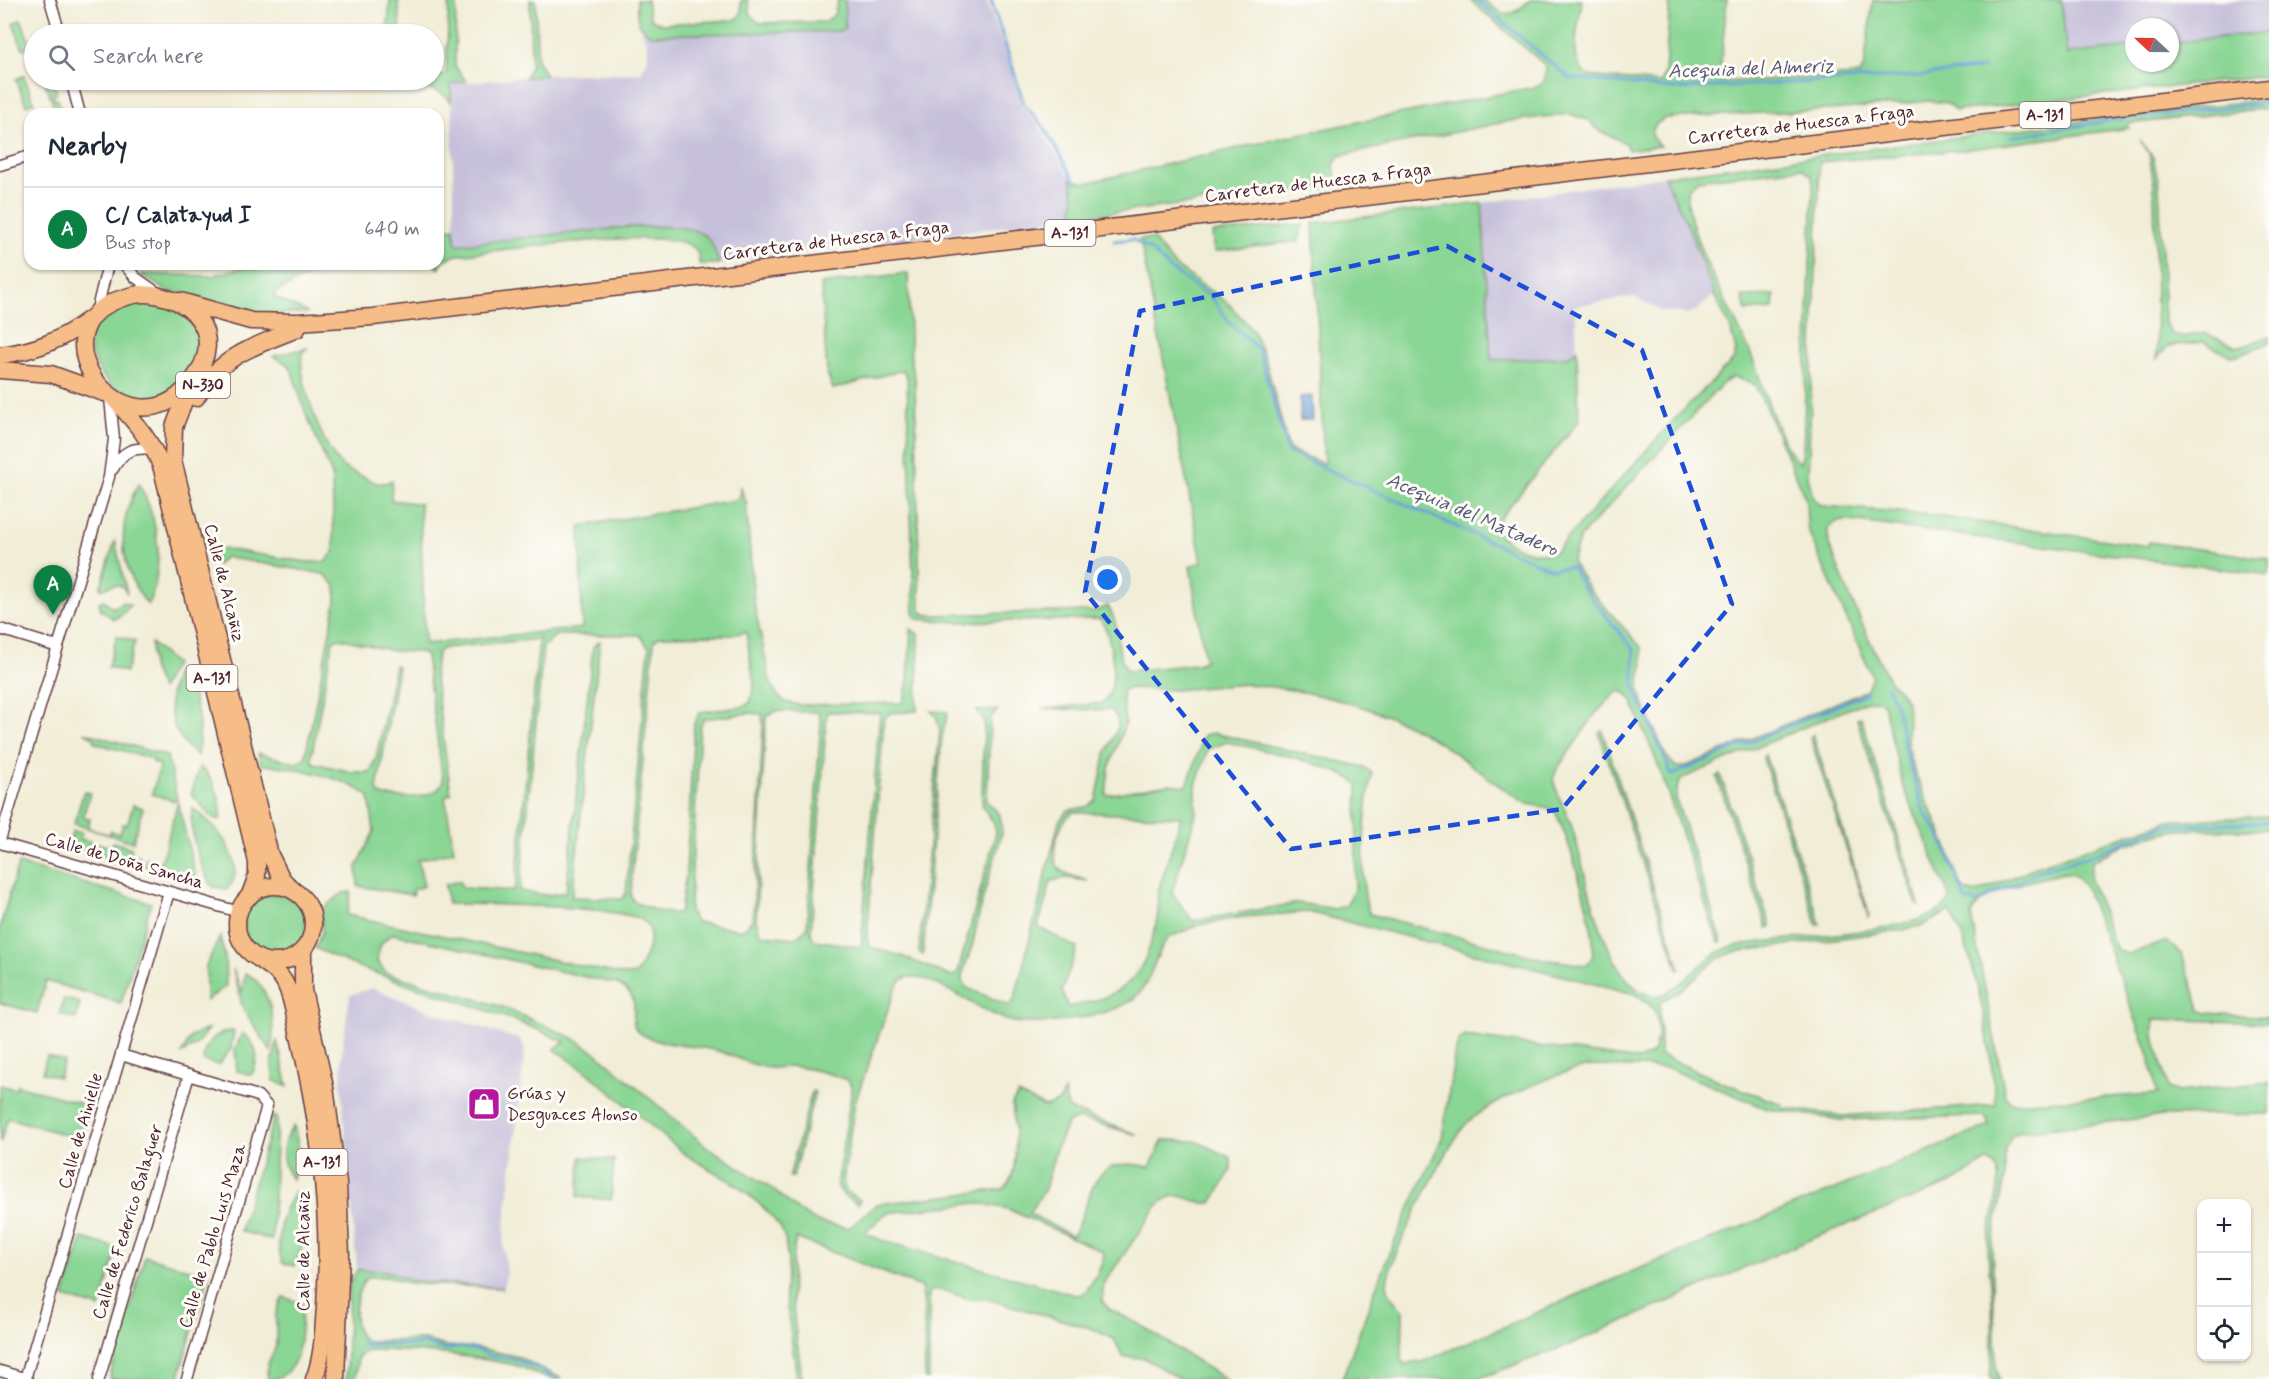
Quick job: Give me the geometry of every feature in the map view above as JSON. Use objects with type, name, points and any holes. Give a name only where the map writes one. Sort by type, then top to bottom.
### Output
[{"type":"main road","name":"Carretera de Huesca a Fraga","points":[[194,379],[233,346],[266,334],[373,317],[2269,88]]},
{"type":"main road","name":"A-131","points":[[162,295],[180,301],[195,312],[203,327],[206,345],[194,379],[176,397],[156,405],[135,405],[110,397],[89,370],[84,353],[84,336],[93,316],[126,297],[162,295]]},
{"type":"main road","name":"Carretera de Huesca a Fraga","points":[[180,301],[250,321],[297,322],[373,317]]},
{"type":"main road","points":[[0,355],[24,352],[47,345],[93,316]]},
{"type":"main road","name":"N-330","points":[[182,493],[185,429],[191,408],[201,388],[215,371],[242,351],[297,329]]},
{"type":"main road","points":[[0,370],[51,374],[110,397]]},
{"type":"main road","name":"Calle de Alcañiz","points":[[194,379],[177,416],[172,436],[173,460],[270,855],[282,879],[295,892]]},
{"type":"main road","name":"Calle de Alcañiz","points":[[110,397],[154,449],[164,480],[257,862],[257,876],[249,897]]},
{"type":"main road","points":[[249,897],[272,886],[295,892]]},
{"type":"main road","name":"A-131","points":[[295,892],[307,903],[313,918],[312,933],[303,950]]},
{"type":"main road","name":"A-131","points":[[249,897],[239,912],[239,936],[246,949],[259,959]]},
{"type":"main road","points":[[259,959],[279,962],[292,958],[303,950]]},
{"type":"main road","name":"Calle de Alcañiz","points":[[303,950],[303,990],[328,1103],[338,1191],[340,1280],[336,1379]]},
{"type":"main road","name":"Calle de Alcañiz","points":[[259,959],[279,974],[289,992],[307,1067],[319,1137],[326,1208],[326,1279],[322,1348],[314,1379]]},
{"type":"street","points":[[50,0],[57,24]]},
{"type":"street","points":[[74,90],[78,108]]},
{"type":"street","points":[[0,165],[24,158]]},
{"type":"street","points":[[93,316],[106,270]]},
{"type":"street","points":[[129,270],[135,278],[162,295]]},
{"type":"street","points":[[0,842],[108,477],[114,431],[110,397]]},
{"type":"street","points":[[108,477],[126,452],[137,448],[154,449]]},
{"type":"street","points":[[0,629],[58,647]]},
{"type":"street","name":"Calle de Doña Sancha","points":[[0,842],[239,912]]},
{"type":"street","name":"Calle de Ainielle","points":[[26,1379],[169,892]]},
{"type":"street","points":[[121,1055],[189,1075]]},
{"type":"street","name":"Calle de Pablo Luis Maza","points":[[187,1379],[267,1112],[266,1101],[258,1096],[189,1075]]},
{"type":"street","name":"Calle de Federico Balaguer","points":[[99,1379],[189,1075]]},
{"type":"street","points":[[0,1371],[26,1379]]},
{"type":"highlighted area","points":[[1447,246],[1642,350],[1732,604],[1562,809],[1291,849],[1085,592],[1140,311]]},
{"type":"shaded area","points":[[845,0],[955,0],[958,3],[986,0],[1022,96],[1022,107],[1035,121],[1071,179],[1074,196],[1073,217],[719,264],[714,248],[668,227],[629,227],[455,245],[451,84],[546,75],[641,73],[648,59],[647,43],[641,29],[651,35],[838,31],[845,19]]},
{"type":"shaded area","points":[[2061,0],[2269,0],[2269,32],[2179,42],[2179,18],[2125,18],[2125,48],[2067,55]]},
{"type":"shaded area","points":[[1664,176],[1689,228],[1714,295],[1696,311],[1686,314],[1661,311],[1634,297],[1575,306],[1577,350],[1568,357],[1491,360],[1482,203]]},
{"type":"shaded area","points":[[372,988],[435,1013],[521,1040],[525,1050],[503,1243],[507,1272],[503,1288],[415,1281],[386,1271],[357,1270],[341,1083],[342,1050],[350,995]]},
{"type":"green space","points":[[390,0],[398,0],[400,24],[388,24]]},
{"type":"green space","points":[[449,0],[456,0],[455,66],[466,81],[451,84],[451,102],[434,90],[444,90],[444,75],[446,74]]},
{"type":"green space","points":[[530,0],[536,0],[537,60],[546,75],[525,78],[531,65]]},
{"type":"green space","points":[[637,0],[647,0],[650,18],[661,24],[735,20],[741,14],[741,0],[748,0],[751,14],[760,23],[826,22],[834,15],[838,0],[845,0],[845,28],[838,31],[651,35],[640,24],[637,16]]},
{"type":"green space","points":[[1470,0],[1484,0],[1507,14],[1530,0],[1582,0],[1576,41],[1581,69],[1588,76],[1661,83],[1665,71],[1670,0],[1727,0],[1719,82],[1859,75],[1864,67],[1873,0],[2061,0],[2067,54],[2125,48],[2125,72],[2179,72],[2179,42],[2269,32],[2269,76],[1955,111],[1948,103],[1929,101],[1844,109],[1665,118],[1656,124],[1652,131],[1653,138],[1660,146],[1628,150],[1625,143],[1600,131],[1588,120],[1569,114],[1510,121],[1339,156],[1334,165],[1337,187],[1073,217],[1074,196],[1071,179],[1085,183],[1294,135],[1539,86],[1545,80],[1546,66]]},
{"type":"green space","points":[[21,19],[24,27],[24,49],[23,49],[13,23]]},
{"type":"green space","points":[[24,76],[24,90],[29,90],[34,102],[26,105],[16,79]]},
{"type":"green space","points":[[48,90],[56,90],[57,93],[53,95],[55,100],[58,99],[60,108],[55,108]]},
{"type":"green space","points":[[2269,99],[2269,108],[2128,124],[2129,128],[1962,150],[1820,162],[1808,476],[1813,498],[1822,506],[1923,514],[2148,546],[2149,542],[2269,559],[2269,575],[1851,521],[1831,524],[1828,530],[1829,540],[1843,580],[1865,631],[1891,682],[1906,700],[1908,747],[1912,765],[1964,890],[1971,893],[1979,892],[2040,865],[2168,821],[2269,816],[2269,829],[2170,831],[2111,851],[2092,862],[2090,879],[2117,951],[2128,954],[2167,941],[2182,955],[2200,1009],[2206,1013],[2269,1017],[2269,1023],[2154,1019],[2154,1037],[2168,1088],[2178,1092],[2269,1082],[2269,1114],[2162,1116],[2020,1132],[2012,1136],[2005,1149],[2005,1178],[1992,1247],[1996,1367],[2000,1379],[1990,1379],[1992,1309],[1988,1250],[1998,1182],[1994,1165],[1987,1161],[1953,1182],[1809,1240],[1569,1345],[1477,1379],[1342,1379],[1387,1258],[1442,1138],[1455,1051],[1460,1039],[1466,1036],[1639,1060],[1653,1053],[1658,1025],[1648,1003],[1631,993],[1308,912],[1242,917],[1195,926],[1168,938],[1162,946],[1147,982],[1136,997],[1116,1008],[1072,1020],[1041,1023],[1015,1022],[989,1012],[931,982],[909,977],[900,982],[894,992],[855,1102],[843,1182],[847,1192],[860,1200],[858,1204],[844,1196],[837,1185],[851,1095],[851,1086],[847,1080],[796,1067],[764,1067],[714,1050],[663,1042],[647,1037],[638,1032],[634,1026],[633,998],[617,984],[394,934],[383,941],[377,961],[386,973],[503,1007],[573,1038],[595,1052],[706,1146],[768,1186],[817,1222],[849,1228],[877,1204],[1004,1189],[1013,1172],[1015,1160],[1012,1104],[1018,1094],[1045,1107],[1060,1101],[1064,1091],[1068,1107],[1074,1111],[1138,1135],[1081,1119],[1068,1122],[1056,1149],[1045,1189],[1029,1213],[1072,1236],[1096,1181],[1103,1172],[1114,1166],[1129,1164],[1150,1167],[1163,1140],[1196,1141],[1231,1158],[1231,1170],[1212,1203],[1173,1196],[1158,1205],[1104,1283],[1102,1301],[1109,1309],[1139,1324],[1225,1379],[1179,1379],[1144,1358],[1123,1357],[1114,1339],[1090,1328],[987,1299],[969,1299],[942,1290],[931,1290],[929,1295],[929,1379],[925,1379],[924,1304],[921,1287],[796,1238],[792,1290],[802,1379],[797,1379],[785,1292],[788,1263],[785,1239],[781,1228],[765,1209],[738,1186],[686,1155],[587,1072],[554,1049],[565,1042],[504,1016],[377,974],[315,948],[322,932],[321,910],[343,893],[351,892],[347,915],[624,975],[636,974],[648,949],[650,934],[646,923],[634,917],[612,912],[552,907],[448,904],[445,885],[459,881],[463,888],[513,891],[516,884],[539,639],[444,648],[438,652],[434,671],[451,794],[445,796],[454,851],[418,860],[424,886],[412,890],[413,895],[358,886],[357,867],[374,831],[369,797],[333,778],[261,765],[258,753],[295,763],[305,758],[336,601],[336,586],[324,574],[225,557],[217,565],[212,547],[307,562],[325,562],[334,552],[332,475],[306,414],[290,366],[273,356],[308,348],[302,352],[304,378],[319,428],[334,456],[346,469],[373,481],[382,483],[392,480],[391,500],[420,504],[425,644],[582,628],[580,526],[736,500],[740,496],[740,486],[746,502],[754,603],[770,681],[778,696],[786,702],[799,705],[903,703],[908,681],[911,629],[919,635],[917,711],[890,713],[884,719],[867,939],[871,947],[904,957],[952,977],[958,972],[996,833],[994,823],[983,807],[984,727],[983,718],[977,711],[998,710],[990,718],[987,801],[1000,815],[1002,833],[962,982],[967,988],[1010,1006],[1015,998],[1059,821],[1068,810],[1087,807],[1096,800],[1106,753],[1118,727],[1117,718],[1111,710],[1041,709],[1102,703],[1108,696],[1113,675],[1108,637],[1101,619],[958,622],[917,619],[914,614],[907,377],[903,370],[833,389],[827,373],[821,284],[908,273],[911,364],[915,378],[920,611],[928,615],[1096,611],[1108,606],[1113,615],[1123,664],[1128,671],[1198,664],[1205,660],[1190,566],[1202,562],[1140,239],[1153,239],[1174,265],[1228,303],[1252,329],[1265,358],[1290,450],[1324,464],[1313,223],[1482,203],[1491,360],[1568,357],[1577,350],[1579,421],[1499,519],[1499,528],[1503,536],[1518,548],[1537,553],[1555,552],[1671,423],[1734,359],[1736,350],[1730,327],[1714,295],[1689,228],[1664,176],[2126,115]],"holes":[[[1801,168],[1812,176],[1803,453],[1800,463],[1793,456],[1778,429],[1750,352],[1702,252],[1689,210],[1687,191],[1697,180]],[[1734,377],[1754,384],[1806,500],[1807,526],[1813,543],[1872,676],[1867,690],[1684,767],[1676,767],[1666,756],[1643,703],[1639,686],[1643,665],[1641,647],[1589,589],[1572,562],[1580,537],[1723,383]],[[746,632],[754,684],[750,703],[742,707],[700,712],[694,724],[686,873],[680,912],[675,913],[657,911],[634,902],[631,896],[654,641],[660,636],[730,635]],[[556,635],[640,635],[649,648],[626,893],[622,899],[572,897],[600,641],[593,647],[566,891],[550,895],[520,891],[543,647]],[[339,638],[393,651],[421,652],[426,656],[443,781],[440,787],[425,795],[405,798],[379,794],[377,789],[398,667],[395,665],[376,758],[370,772],[352,772],[314,763],[311,759],[333,641]],[[1246,684],[1269,686],[1317,695],[1365,708],[1388,716],[1430,737],[1524,802],[1554,810],[1566,839],[1586,903],[1593,940],[1591,960],[1586,965],[1544,959],[1370,914],[1366,902],[1363,866],[1365,824],[1372,773],[1364,767],[1213,733],[1204,735],[1187,786],[1168,784],[1106,795],[1109,768],[1125,724],[1122,691],[1130,688],[1174,690]],[[1618,691],[1625,693],[1631,699],[1660,770],[1718,942],[1721,942],[1676,799],[1678,784],[1683,778],[1867,701],[1879,700],[1884,706],[1903,786],[1949,895],[1942,909],[1921,919],[1889,927],[1727,948],[1718,952],[1680,984],[1664,994],[1645,993],[1628,981],[1614,959],[1602,932],[1571,824],[1553,779],[1557,769],[1596,713]],[[776,711],[818,712],[821,722],[807,928],[795,938],[760,933],[756,920],[766,717]],[[827,712],[880,713],[861,947],[814,940],[811,933]],[[749,713],[762,714],[752,920],[742,930],[696,922],[690,912],[700,727],[704,719]],[[1227,742],[1296,758],[1347,777],[1358,784],[1355,888],[1346,906],[1335,909],[1298,903],[1193,921],[1172,893],[1196,814],[1196,785],[1208,749]],[[1074,812],[1181,817],[1157,894],[1158,914],[1148,953],[1141,968],[1121,989],[1107,996],[1068,1007],[1062,991],[1077,948],[1038,927],[1051,881],[1066,878],[1088,881],[1068,874],[1058,867],[1055,845],[1064,821]],[[2064,873],[2073,874],[2085,886],[2149,1055],[2157,1094],[2011,1103],[2005,1095],[1971,915],[1976,907],[1986,899],[1998,892]],[[1950,911],[1969,954],[1976,979],[1982,1005],[1996,1105],[1843,1116],[1783,1108],[1782,1104],[1724,1083],[1660,1055],[1660,1002],[1680,991],[1717,959],[1734,952],[1903,930],[1924,925]],[[1590,1066],[1668,1068],[1768,1109],[1840,1120],[1983,1116],[1988,1119],[1989,1126],[1619,1277],[1422,1362],[1405,1364],[1402,1361],[1403,1311],[1391,1296],[1387,1284],[1397,1252],[1420,1202],[1446,1154],[1466,1124],[1491,1106],[1543,1081]],[[977,1203],[1008,1209],[1104,1252],[1100,1269],[1090,1285],[1083,1294],[1075,1295],[884,1241],[865,1233],[886,1213]]]},
{"type":"green space","points":[[2140,140],[2153,157],[2159,186],[2165,323],[2172,334],[2181,337],[2205,333],[2235,346],[2244,346],[2269,336],[2269,343],[2240,355],[2230,356],[2204,342],[2168,346],[2157,359],[2154,185],[2149,153]]},
{"type":"green space","points":[[1303,224],[1299,241],[1214,252],[1212,233]]},
{"type":"green space","points":[[629,227],[667,227],[687,229],[704,235],[714,248],[719,264],[699,264],[698,253],[694,248],[678,242],[652,239],[581,241],[457,255],[444,260],[444,229],[454,228],[456,245]]},
{"type":"green space","points":[[233,270],[327,270],[311,274],[276,292],[274,297],[308,313],[258,314],[165,290],[140,274],[212,276]]},
{"type":"green space","points":[[1774,295],[1773,309],[1746,311],[1742,296]]},
{"type":"green space","points":[[141,303],[170,307],[188,319],[196,335],[197,353],[190,371],[177,386],[160,396],[138,398],[126,395],[114,388],[104,378],[91,352],[90,339],[94,326],[103,316],[111,311]]},
{"type":"green space","points":[[139,484],[151,513],[157,544],[157,575],[148,605],[131,577],[124,546],[126,515]]},
{"type":"green space","points":[[115,541],[127,594],[118,585],[100,589]]},
{"type":"green space","points":[[104,600],[113,608],[123,602],[130,605],[123,614],[114,619],[101,610],[99,602]]},
{"type":"green space","points":[[117,636],[135,641],[126,672],[108,667]]},
{"type":"green space","points":[[151,643],[175,664],[161,689],[152,667]]},
{"type":"green space","points":[[178,669],[190,689],[197,710],[199,744],[197,756],[180,737],[171,716],[171,693]]},
{"type":"green space","points":[[931,711],[948,712],[942,736],[923,955],[919,952],[940,730],[936,716]]},
{"type":"green space","points":[[1861,717],[1920,906],[1916,903],[1857,719]]},
{"type":"green space","points":[[1602,730],[1680,968],[1678,969],[1599,733]]},
{"type":"green space","points":[[84,732],[167,756],[178,802],[152,794],[160,765],[152,762],[152,759],[95,743],[93,737]]},
{"type":"green space","points":[[1813,735],[1867,907],[1869,918],[1810,737]]},
{"type":"green space","points":[[1765,755],[1816,910],[1820,924],[1817,925],[1763,758]]},
{"type":"green space","points":[[199,767],[209,776],[216,790],[219,798],[220,820],[213,818],[191,794]]},
{"type":"green space","points":[[1720,774],[1771,927],[1767,928],[1717,777]]},
{"type":"green space","points":[[84,791],[90,793],[83,817],[90,819],[88,828],[98,831],[74,824]]},
{"type":"green space","points":[[178,802],[197,882],[143,866],[146,858],[161,862]]},
{"type":"green space","points":[[133,805],[143,808],[133,842],[109,835],[111,831],[120,834],[123,824],[127,825]]},
{"type":"green space","points":[[192,808],[210,823],[227,844],[235,868],[234,879],[227,889],[213,887],[203,869],[192,828]]},
{"type":"green space","points":[[73,831],[82,833],[80,839],[111,847],[113,842],[132,848],[130,853],[140,856],[137,865],[68,845]]},
{"type":"green space","points":[[18,864],[151,903],[121,1003],[46,981],[37,1013],[0,1003],[0,927]]},
{"type":"green space","points":[[269,894],[281,894],[297,903],[304,913],[306,925],[304,937],[297,947],[281,956],[269,956],[258,951],[249,942],[244,931],[244,919],[249,908],[258,899]]},
{"type":"green space","points":[[220,937],[225,957],[226,986],[206,1001],[206,966]]},
{"type":"green space","points":[[233,969],[242,992],[245,973],[261,987],[266,997],[272,1018],[271,1051],[243,1009]]},
{"type":"green space","points":[[64,999],[80,1003],[76,1019],[59,1014]]},
{"type":"green space","points":[[208,1029],[196,1045],[182,1053],[191,1036]]},
{"type":"green space","points":[[234,1031],[231,1049],[218,1065],[203,1061],[212,1039],[222,1033]]},
{"type":"green space","points":[[242,1033],[251,1042],[256,1052],[256,1064],[251,1075],[237,1071],[235,1050]]},
{"type":"green space","points":[[277,1040],[288,1087],[273,1080],[272,1064]]},
{"type":"green space","points":[[47,1056],[64,1061],[59,1077],[42,1073]]},
{"type":"green space","points":[[0,1085],[16,1089],[17,1085],[90,1106],[82,1134],[74,1132],[73,1137],[8,1118],[0,1143]]},
{"type":"green space","points":[[812,1091],[815,1092],[793,1177],[789,1177]]},
{"type":"green space","points":[[274,1116],[277,1118],[272,1240],[240,1231]]},
{"type":"green space","points":[[294,1126],[299,1150],[292,1179],[283,1159],[283,1152],[286,1138]]},
{"type":"green space","points":[[581,1157],[614,1160],[611,1200],[578,1197]]},
{"type":"green space","points":[[295,1192],[304,1209],[305,1228],[302,1248],[294,1266],[282,1263],[279,1235],[282,1217]]},
{"type":"green space","points":[[82,1238],[117,1248],[100,1308],[64,1297]]},
{"type":"green space","points":[[145,1256],[209,1275],[178,1379],[109,1379]]},
{"type":"green space","points":[[357,1270],[386,1271],[415,1281],[503,1288],[414,1284],[386,1277],[368,1277],[359,1291],[355,1310],[357,1329],[367,1341],[425,1340],[445,1346],[478,1348],[519,1357],[562,1379],[547,1378],[521,1367],[478,1358],[422,1352],[367,1350],[358,1357],[355,1379],[346,1379],[349,1285]]},
{"type":"green space","points":[[283,1297],[302,1303],[298,1350],[288,1371],[280,1377],[268,1379],[267,1367],[276,1343],[276,1316]]},
{"type":"water","points":[[1312,396],[1313,420],[1300,420],[1300,397]]},
{"type":"waterway","name":"Acequia del Matadero","points":[[991,0],[1025,106],[1044,127],[1076,183]]},
{"type":"waterway","name":"Acequia del Almeriz","points":[[1477,0],[1569,78],[1675,89],[1918,76],[1984,68]]},
{"type":"waterway","name":"Acequia del Almeriz","points":[[2011,137],[2127,118],[2269,103]]},
{"type":"waterway","name":"Acequia del Matadero","points":[[1114,241],[1132,239],[1152,251],[1170,269],[1211,297],[1229,322],[1259,350],[1288,452],[1551,569],[1572,567],[1585,590],[1634,650],[1634,683],[1638,697],[1672,775],[1867,693]]},
{"type":"waterway","name":"Acequia del Matadero","points":[[1887,686],[1897,709],[1906,755],[1924,811],[1941,837],[1966,901],[1978,902],[2041,870],[2087,857],[2164,826],[2269,822]]},
{"type":"waterway","points":[[360,1344],[416,1345],[423,1343],[446,1350],[459,1347],[479,1350],[489,1356],[513,1359],[539,1368],[554,1379]]},
{"type":"place","name":"C/ Calatayud I","points":[[53,615]]},
{"type":"place","name":"Grúas y Desguaces Alonso","points":[[484,1104]]}]
